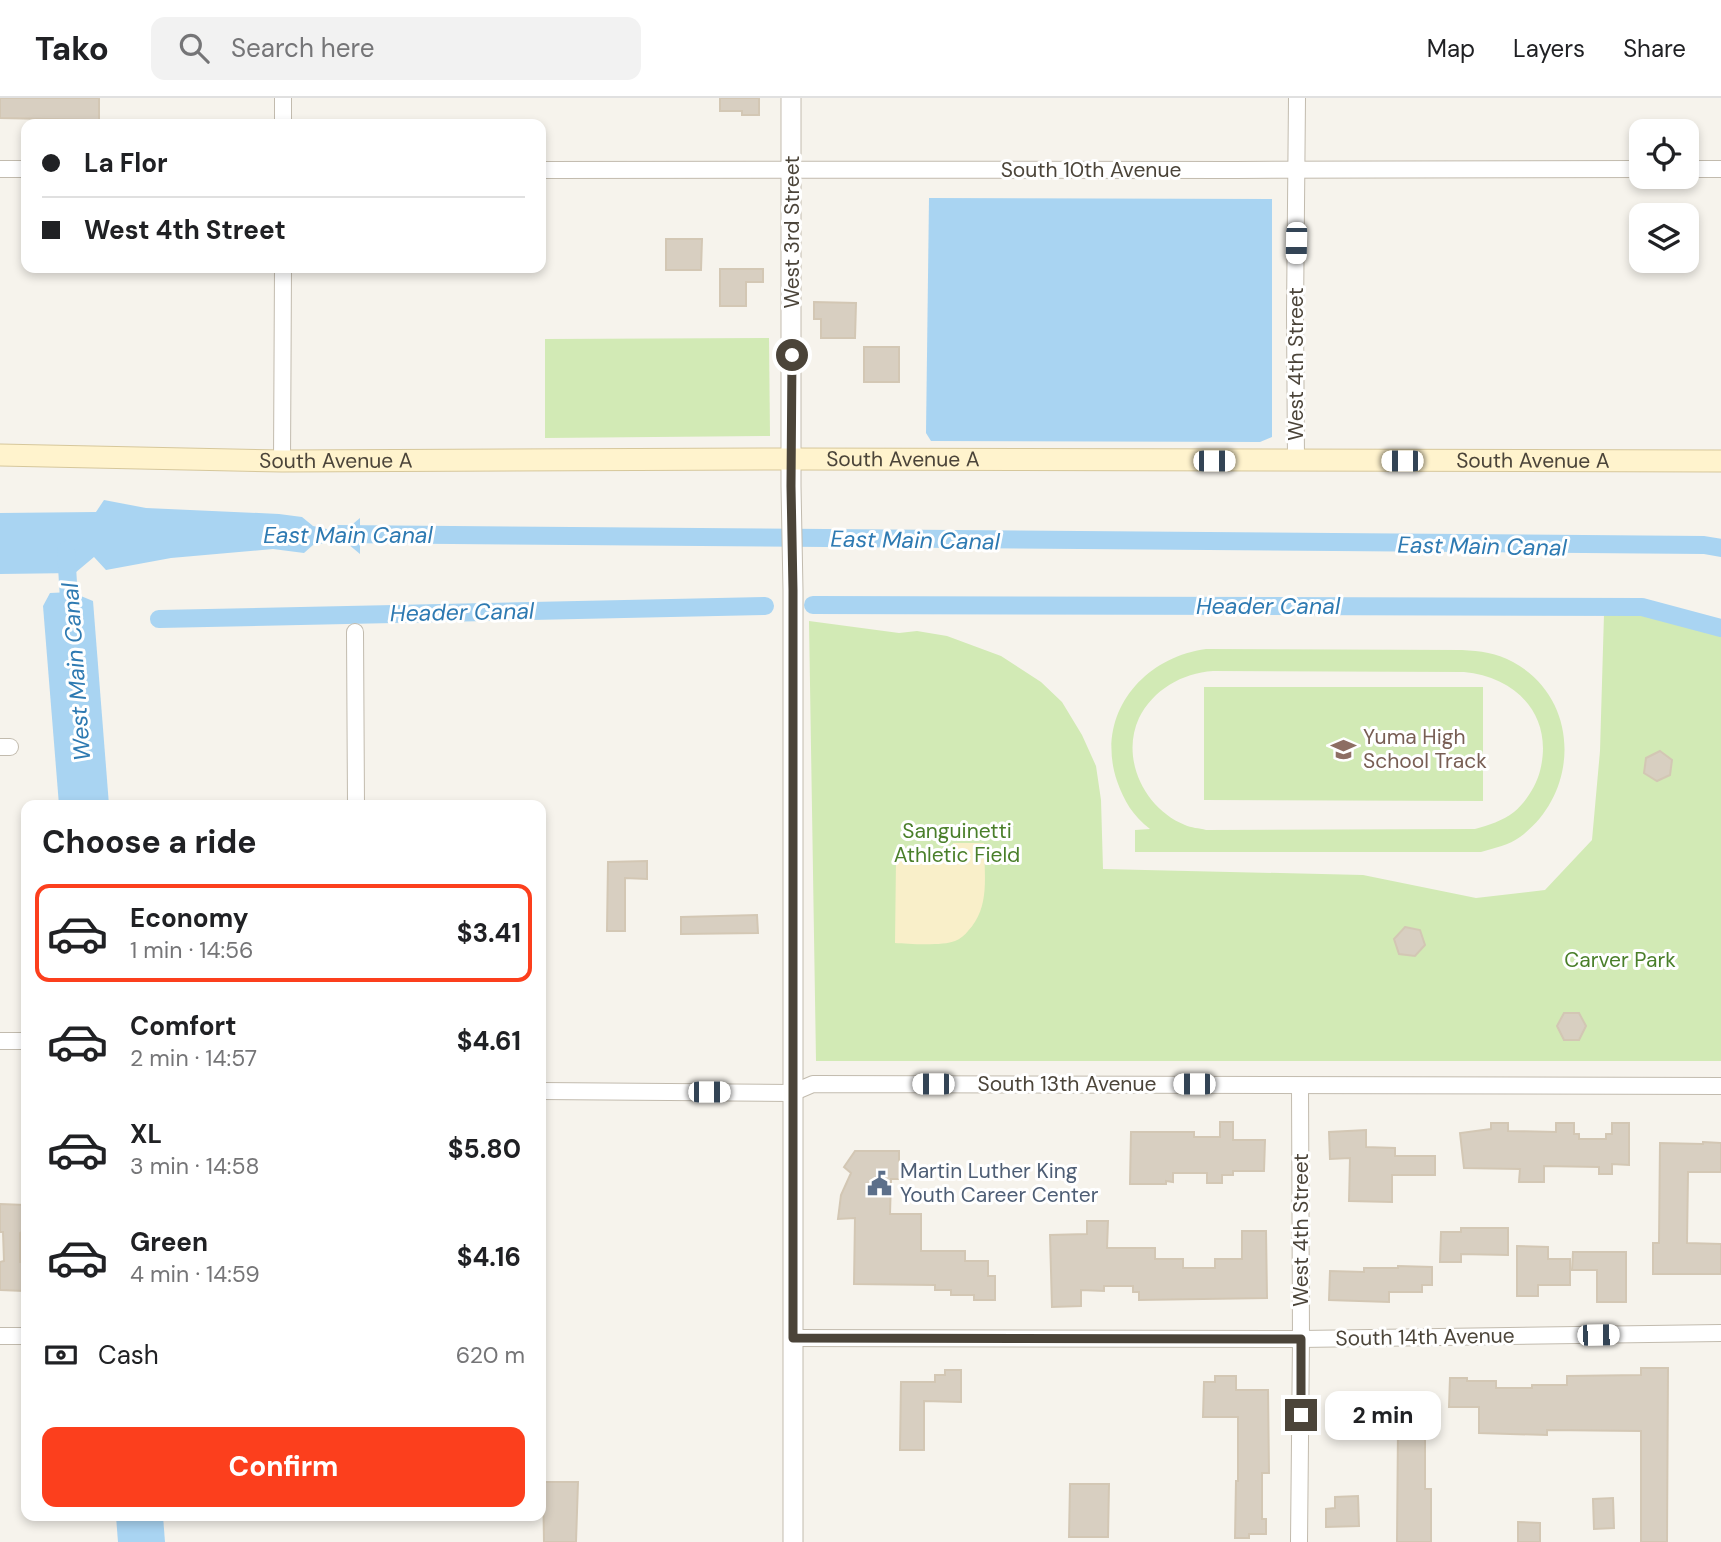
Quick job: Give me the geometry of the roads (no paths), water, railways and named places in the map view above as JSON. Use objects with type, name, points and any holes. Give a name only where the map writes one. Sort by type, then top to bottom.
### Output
[{"type":"main road","name":"South Avenue A","points":[[0,456],[282,461],[1721,461]]},
{"type":"street","points":[[283,98],[283,119]]},
{"type":"street","name":"West 3rd Street","points":[[792,98],[793,1542]]},
{"type":"street","name":"West 4th Street","points":[[1296,461],[1297,98]]},
{"type":"street","points":[[0,169],[21,169]]},
{"type":"street","name":"South 10th Avenue","points":[[546,170],[1629,169]]},
{"type":"street","points":[[1699,169],[1721,169]]},
{"type":"street","points":[[282,273],[282,461]]},
{"type":"street","points":[[355,632],[356,800]]},
{"type":"street","points":[[0,1041],[21,1041]]},
{"type":"street","name":"South 13th Avenue","points":[[546,1091],[792,1093],[813,1084],[1721,1086]]},
{"type":"street","name":"West 4th Street","points":[[1299,1542],[1300,1086]]},
{"type":"street","name":"South 14th Avenue","points":[[793,1338],[1301,1339],[1721,1333]]},
{"type":"street","points":[[0,1336],[21,1336]]},
{"type":"water","points":[[929,198],[1272,199],[1272,437],[1260,442],[931,441],[926,433]]},
{"type":"water","points":[[104,500],[146,508],[302,517],[313,526],[336,531],[348,528],[360,518],[360,554],[348,544],[336,541],[313,545],[304,553],[273,549],[171,558],[106,570],[94,557],[75,573],[0,574],[0,513],[96,512]]},
{"type":"water","points":[[71,592],[93,601],[109,800],[59,800],[43,606],[50,593]]},
{"type":"water","points":[[116,1521],[163,1521],[165,1542],[118,1542]]},
{"type":"waterway","name":"East Main Canal","points":[[336,534],[1704,545],[1721,548]]},
{"type":"waterway","name":"West Main Canal","points":[[66,550],[70,616]]},
{"type":"waterway","name":"Header Canal","points":[[813,605],[1642,607],[1721,628]]},
{"type":"waterway","name":"Header Canal","points":[[159,619],[765,606]]},
{"type":"place","name":"Yuma High School Track","points":[[1343,749]]},
{"type":"place","name":"Martin Luther King Youth Career Center","points":[[880,1183]]},
{"type":"park label","name":"Sanguinetti Athletic Field","points":[[957,843]]},
{"type":"park label","name":"Carver Park","points":[[1620,960]]}]
